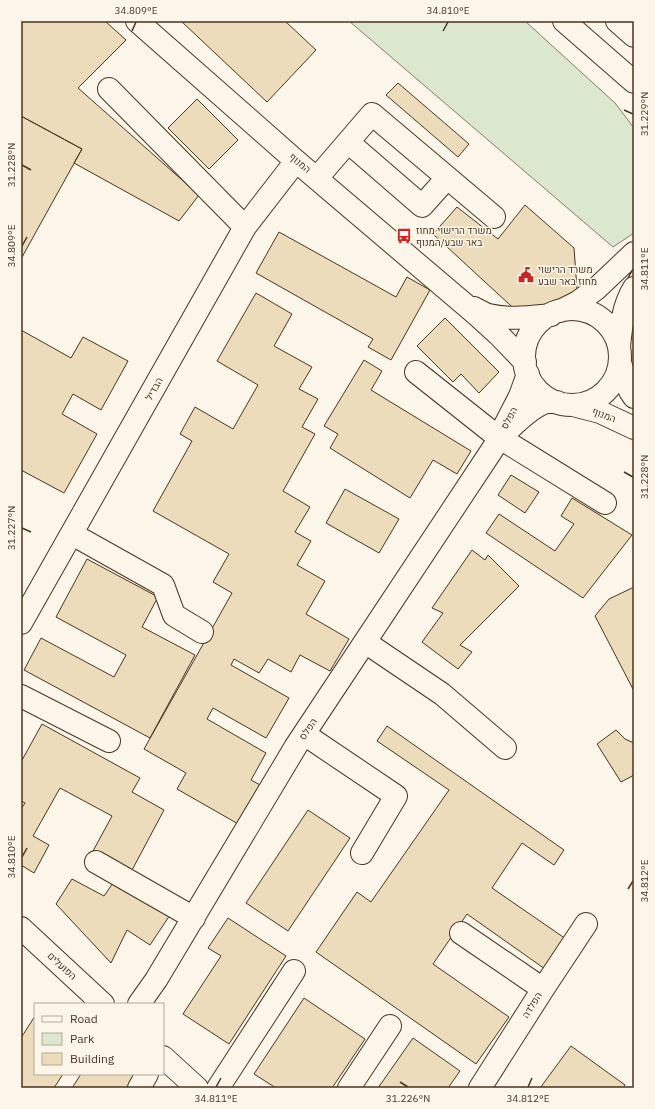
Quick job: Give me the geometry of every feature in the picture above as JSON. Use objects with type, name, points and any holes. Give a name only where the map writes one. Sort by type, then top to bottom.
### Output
[{"type":"main road","name":"המנוף","points":[[137,21],[296,160],[464,303],[498,334],[526,368]]},
{"type":"main road","points":[[564,21],[634,82]]},
{"type":"main road","points":[[617,21],[634,36]]},
{"type":"main road","points":[[109,89],[245,227]]},
{"type":"main road","points":[[317,178],[372,114],[494,217]]},
{"type":"main road","points":[[348,142],[422,206],[448,178]]},
{"type":"main road","name":"הבדיל","points":[[21,623],[245,227],[296,160]]},
{"type":"main road","points":[[634,253],[596,289],[578,302],[541,321],[534,329],[528,339],[525,350],[526,368],[534,386],[544,396],[565,404],[587,403],[599,397],[609,388],[616,376],[625,309],[634,288]]},
{"type":"main road","name":"המנוף","points":[[464,303],[488,315],[523,317],[554,313]]},
{"type":"main road","points":[[554,313],[574,310],[589,313],[603,320],[613,332],[630,391],[634,397]]},
{"type":"main road","name":"הפלס","points":[[140,1003],[156,980],[194,918],[296,746],[486,460],[520,396],[526,368]]},
{"type":"main road","points":[[416,372],[499,438],[605,503]]},
{"type":"main road","name":"הפלס","points":[[499,438],[535,408],[546,402],[565,404]]},
{"type":"main road","name":"המנוף","points":[[565,404],[600,412],[634,428]]},
{"type":"main road","points":[[72,534],[163,584],[174,615],[202,632]]},
{"type":"main road","points":[[365,642],[442,694],[505,748]]},
{"type":"main road","points":[[21,696],[109,741]]},
{"type":"main road","points":[[304,734],[396,796],[362,853]]},
{"type":"main road","points":[[96,862],[194,918]]},
{"type":"main road","name":"הפלדה","points":[[480,1088],[586,924]]},
{"type":"main road","name":"הפועלים","points":[[22,930],[102,1003]]},
{"type":"main road","points":[[461,933],[543,989]]},
{"type":"main road","points":[[218,1088],[294,972]]},
{"type":"main road","points":[[349,1088],[390,1026]]},
{"type":"main road","points":[[164,1058],[197,1088]]},
{"type":"main road","points":[[139,1088],[146,1075]]},
{"type":"green space","points":[[349,21],[525,21],[615,103],[634,128],[634,233],[613,247]]},
{"type":"building","points":[[24,21],[105,21],[126,40],[78,88],[199,195],[179,221],[74,163],[82,149],[21,116],[21,24]]},
{"type":"building","points":[[181,21],[285,21],[316,50],[267,102]]},
{"type":"building","points":[[398,83],[469,144],[458,157],[386,95]]},
{"type":"building","points":[[197,99],[238,140],[209,169],[168,128]]},
{"type":"building","points":[[21,116],[82,149],[21,259]]},
{"type":"building","name":"משרד הרישוי מחוז באר שבע","points":[[525,205],[574,248],[578,302],[523,317],[433,234],[457,207],[498,239]]},
{"type":"building","points":[[279,232],[396,297],[407,277],[430,290],[391,360],[368,347],[373,339],[256,273]]},
{"type":"building","points":[[256,293],[292,314],[274,346],[312,367],[299,389],[318,399],[302,427],[315,434],[283,491],[310,507],[295,532],[311,541],[297,565],[325,581],[306,614],[349,639],[330,671],[300,655],[291,672],[268,659],[259,673],[234,659],[231,665],[289,698],[266,738],[213,708],[207,719],[266,753],[251,780],[262,786],[240,825],[177,789],[186,773],[144,749],[232,593],[213,582],[229,554],[153,511],[192,441],[180,434],[195,407],[233,429],[258,385],[217,361]]},
{"type":"building","points":[[445,318],[499,372],[479,393],[461,374],[453,382],[417,346]]},
{"type":"building","points":[[21,330],[71,358],[83,337],[128,361],[101,410],[73,394],[62,414],[97,434],[64,493],[21,470]]},
{"type":"building","points":[[364,360],[382,371],[371,390],[471,451],[457,474],[433,460],[410,498],[330,448],[338,434],[324,426]]},
{"type":"building","points":[[511,475],[539,492],[525,513],[498,495]]},
{"type":"building","points":[[345,489],[399,519],[379,553],[326,523]]},
{"type":"building","points":[[572,498],[632,535],[583,598],[486,533],[499,514],[555,551],[574,524],[561,516]]},
{"type":"building","points":[[472,550],[485,560],[488,555],[519,586],[460,645],[472,652],[458,669],[422,642],[443,613],[432,608]]},
{"type":"building","points":[[87,559],[158,597],[142,627],[195,655],[150,738],[24,670],[41,638],[114,677],[126,655],[56,617]]},
{"type":"building","points":[[634,587],[634,691],[595,616],[609,599]]},
{"type":"building","points":[[42,724],[140,778],[132,792],[164,810],[131,872],[93,851],[112,816],[60,788],[33,836],[49,845],[34,873],[21,865],[21,809],[25,803],[21,801],[21,762]]},
{"type":"building","points":[[387,726],[564,850],[554,865],[522,843],[492,888],[566,939],[545,969],[467,914],[433,964],[509,1017],[476,1064],[316,952],[357,892],[371,902],[449,790],[377,741]]},
{"type":"building","points":[[616,730],[625,739],[634,743],[634,775],[621,782],[597,744]]},
{"type":"building","points":[[308,810],[350,838],[288,931],[246,903]]},
{"type":"building","points":[[72,879],[104,896],[113,883],[170,915],[150,945],[127,930],[111,963],[56,904]]},
{"type":"building","points":[[228,918],[286,956],[229,1044],[183,1014],[221,956],[208,948]]},
{"type":"building","points":[[304,998],[365,1039],[332,1088],[276,1088],[254,1074]]},
{"type":"building","points":[[34,1018],[34,1075],[62,1075],[54,1088],[21,1088],[21,1038]]},
{"type":"building","points":[[413,1038],[460,1071],[448,1088],[378,1088]]},
{"type":"building","points":[[571,1046],[625,1085],[623,1088],[540,1088]]},
{"type":"building","points":[[80,1075],[138,1075],[130,1088],[72,1088]]},
{"type":"place","name":"משרד הרישוי מחוז באר שבע/המנוף","points":[[404,236]]},
{"type":"place","name":"משרד הרישוי מחוז באר שבע","points":[[526,275]]}]
